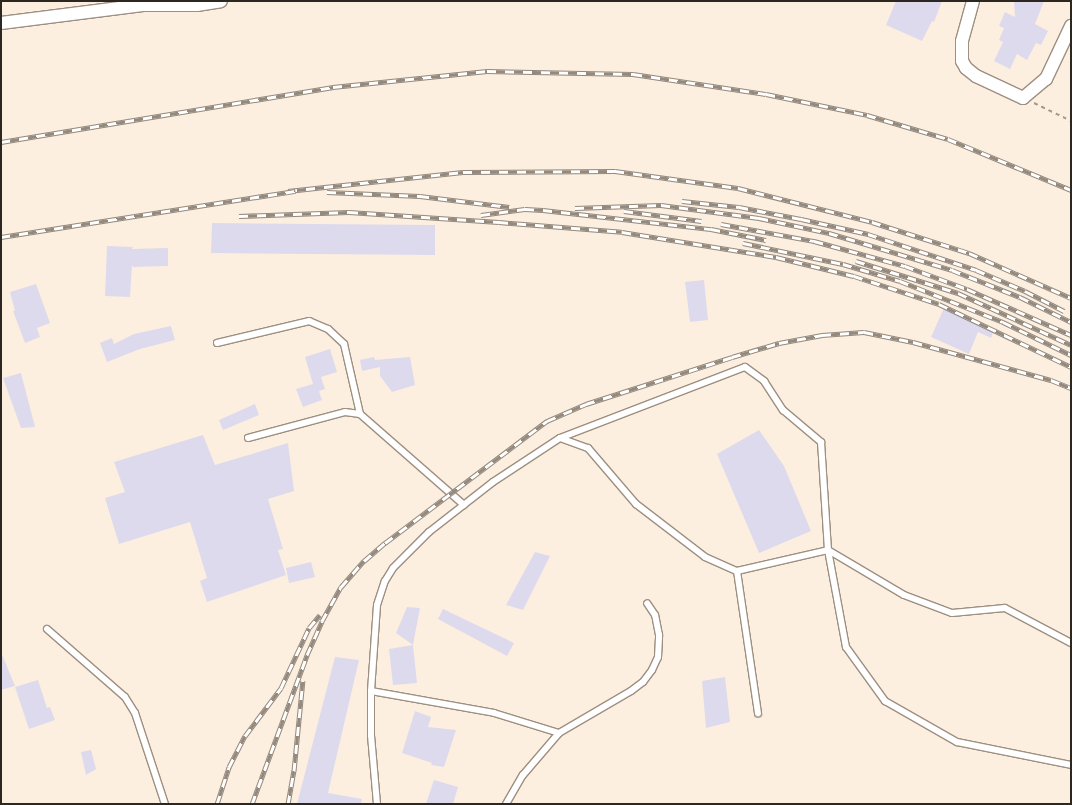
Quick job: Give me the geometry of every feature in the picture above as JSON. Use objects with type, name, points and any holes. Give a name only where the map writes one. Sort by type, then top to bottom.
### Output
[{"type":"street","points":[[1,23],[143,3],[198,5],[221,1]]},
{"type":"street","points":[[972,1],[962,40],[962,61],[966,68],[976,76],[1023,98],[1038,88],[1046,79],[1071,26]]},
{"type":"lane","points":[[217,343],[309,321],[328,329],[344,344],[360,414]]},
{"type":"lane","points":[[377,804],[371,735],[377,605],[385,581],[392,568],[428,532],[493,482],[560,438],[745,367],[764,381],[783,410],[821,442],[828,550],[846,647],[885,701],[957,742],[1071,765]]},
{"type":"lane","points":[[248,438],[345,412],[360,414],[464,505]]},
{"type":"lane","points":[[560,438],[588,448],[636,504],[705,556],[737,571],[828,550],[904,595],[952,613],[1005,608],[1071,643]]},
{"type":"lane","points":[[737,571],[758,713]]},
{"type":"lane","points":[[506,804],[523,775],[559,733],[631,691],[643,682],[652,670],[658,657],[659,635],[655,616],[647,603]]},
{"type":"lane","points":[[48,629],[125,697],[135,714],[165,804]]},
{"type":"lane","points":[[372,691],[494,713],[559,733]]},
{"type":"path","points":[[1023,98],[1071,121]]},
{"type":"building","points":[[896,1],[942,1],[934,22],[932,21],[922,41],[886,25]]},
{"type":"building","points":[[1014,1],[1044,1],[1035,24],[1048,31],[1041,45],[1036,43],[1027,60],[1017,54],[1010,69],[994,61],[1003,42],[999,40],[1004,28],[999,26],[1005,12],[1015,17]]},
{"type":"building","points":[[212,223],[435,225],[435,255],[211,253]]},
{"type":"building","points":[[107,246],[133,247],[132,249],[168,248],[168,266],[133,267],[132,265],[130,297],[105,296]]},
{"type":"building","points":[[704,280],[708,320],[690,322],[685,282]]},
{"type":"building","points":[[36,284],[50,323],[37,328],[40,337],[25,343],[13,311],[15,311],[10,292]]},
{"type":"building","points":[[944,308],[994,330],[991,338],[978,332],[969,354],[931,337]]},
{"type":"building","points":[[171,326],[175,340],[140,349],[107,362],[100,343],[112,338],[114,344],[134,334]]},
{"type":"building","points":[[330,349],[337,372],[321,377],[325,389],[319,391],[322,400],[303,407],[296,389],[313,384],[305,357]]},
{"type":"building","points":[[374,357],[375,360],[410,357],[415,385],[392,392],[380,376],[380,367],[362,371],[360,360]]},
{"type":"building","points":[[21,373],[35,427],[21,428],[3,378]]},
{"type":"building","points":[[255,404],[259,415],[223,430],[219,420]]},
{"type":"building","points":[[759,430],[784,466],[811,531],[759,553],[717,454]]},
{"type":"building","points":[[203,435],[215,465],[288,443],[294,491],[268,499],[283,549],[278,550],[286,575],[207,602],[200,581],[207,578],[190,522],[119,544],[105,498],[125,492],[114,462]]},
{"type":"building","points":[[535,552],[550,556],[523,610],[506,605]]},
{"type":"building","points":[[311,562],[315,577],[289,583],[286,568]]},
{"type":"building","points":[[407,607],[420,608],[413,645],[396,633]]},
{"type":"building","points":[[443,609],[514,643],[507,656],[438,619]]},
{"type":"building","points":[[413,645],[417,683],[393,685],[389,649]]},
{"type":"building","points":[[1,652],[15,686],[1,690]]},
{"type":"building","points":[[335,657],[359,660],[328,793],[362,799],[361,804],[297,804]]},
{"type":"building","points":[[725,677],[730,722],[706,728],[702,681]]},
{"type":"building","points":[[38,680],[47,708],[50,707],[55,720],[29,729],[15,687]]},
{"type":"building","points":[[415,711],[431,717],[428,727],[456,730],[444,767],[431,765],[432,763],[402,753]]},
{"type":"building","points":[[91,750],[96,769],[86,775],[81,752]]},
{"type":"building","points":[[434,780],[458,787],[453,804],[426,804]]},
{"type":"railway","points":[[1,142],[333,87],[487,71],[633,74],[766,94],[867,115],[948,139],[1071,190]]},
{"type":"railway","points":[[288,191],[463,172],[615,171],[738,188],[872,222],[969,253],[1071,298]]},
{"type":"railway","points":[[1,237],[295,191]]},
{"type":"railway","points":[[327,192],[420,196],[509,207]]},
{"type":"railway","points":[[682,201],[739,207],[868,234],[976,270],[1025,291],[1064,311]]},
{"type":"railway","points":[[575,208],[661,205],[759,218],[829,233],[952,270],[1020,297],[1071,322]]},
{"type":"railway","points":[[481,215],[525,209],[543,210],[711,229],[766,240]]},
{"type":"railway","points":[[624,211],[701,221]]},
{"type":"railway","points":[[239,216],[349,212],[499,222],[622,232],[776,257],[854,276],[939,304],[1071,367]]},
{"type":"railway","points":[[721,224],[814,241],[905,266],[967,289],[1071,335]]},
{"type":"railway","points":[[743,243],[843,264],[900,281],[1003,322],[1071,355]]},
{"type":"railway","points":[[856,261],[958,293],[1071,345]]},
{"type":"railway","points":[[252,804],[307,655],[322,621],[341,587],[364,561],[385,543],[547,421],[586,404],[779,343],[822,335],[864,332],[913,342],[1051,380],[1071,388]]},
{"type":"railway","points":[[217,804],[229,767],[245,736],[281,688],[309,628],[320,615]]},
{"type":"railway","points":[[288,804],[294,771],[303,680]]}]
